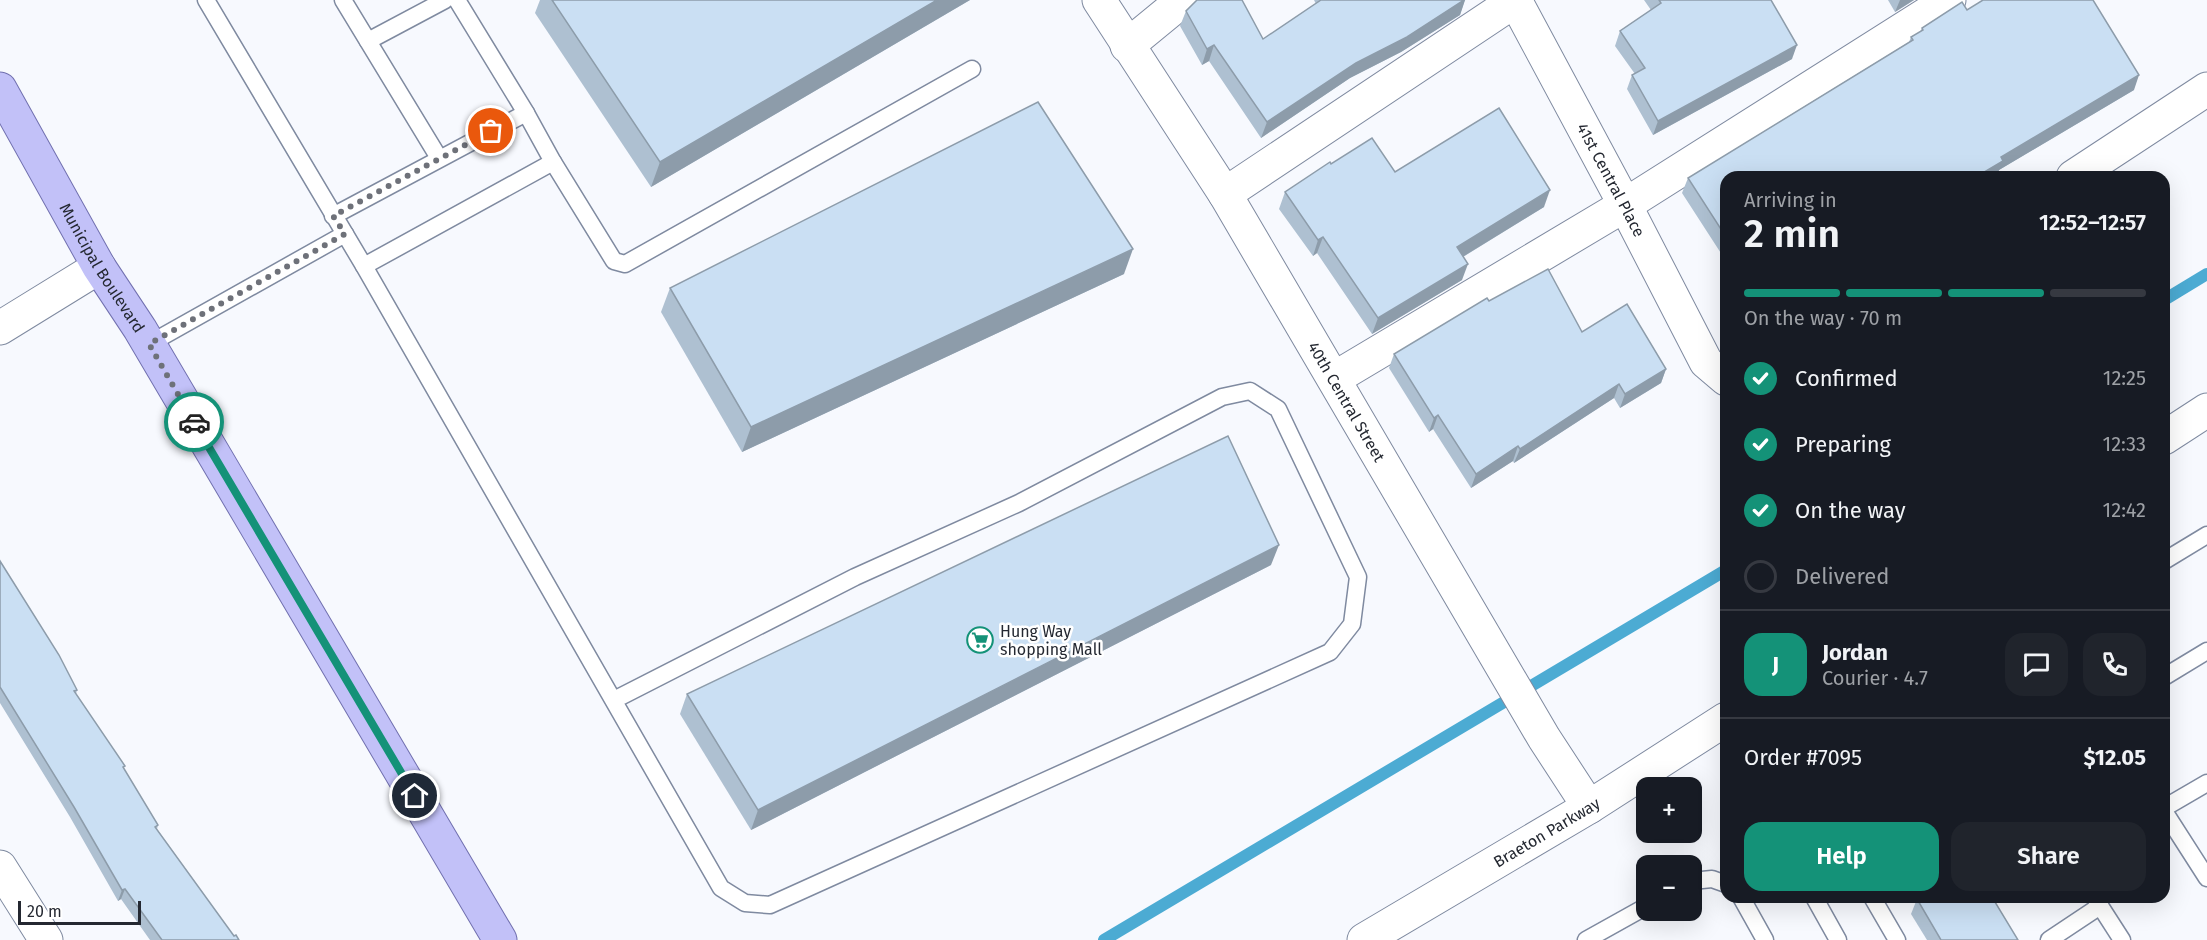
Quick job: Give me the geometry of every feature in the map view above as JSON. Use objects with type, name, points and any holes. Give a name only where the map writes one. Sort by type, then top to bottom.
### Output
[{"type":"main road","name":"Municipal Boulevard","points":[[0,89],[99,267],[149,344],[500,940]]},
{"type":"street","name":"40th Central Street","points":[[1099,0],[1225,194],[1526,706],[1589,807]]},
{"type":"street","points":[[1127,46],[1183,0]]},
{"type":"street","points":[[1225,194],[1515,0]]},
{"type":"street","name":"41st Central Place","points":[[1515,0],[1716,370]]},
{"type":"street","points":[[1335,378],[1625,205],[1949,0]]},
{"type":"street","points":[[2082,171],[2207,89]]},
{"type":"street","points":[[0,328],[99,267]]},
{"type":"street","points":[[2170,434],[2207,410]]},
{"type":"street","name":"Braeton Parkway","points":[[1364,940],[1589,807],[1720,723]]},
{"type":"street","points":[[0,867],[46,940]]},
{"type":"lane","points":[[206,0],[364,266],[721,888],[745,903],[770,906],[1329,652],[1352,624],[1358,577],[1278,409],[1251,391],[1222,397],[1019,503],[855,577],[614,700]]},
{"type":"lane","points":[[343,0],[439,158]]},
{"type":"lane","points":[[368,41],[445,0]]},
{"type":"lane","points":[[457,0],[614,261],[626,264],[972,69]]},
{"type":"lane","points":[[333,216],[526,113]]},
{"type":"lane","points":[[364,266],[553,162]]},
{"type":"lane","points":[[149,344],[345,234]]},
{"type":"lane","points":[[2170,557],[2207,535]]},
{"type":"lane","points":[[2170,673],[2207,651]]},
{"type":"lane","points":[[2170,805],[2207,783]]},
{"type":"lane","points":[[2170,819],[2207,878]]},
{"type":"lane","points":[[1702,880],[1712,879],[1720,882]]},
{"type":"lane","points":[[1743,903],[1765,940]]},
{"type":"lane","points":[[1817,903],[1838,940]]},
{"type":"lane","points":[[1875,903],[1897,940]]},
{"type":"lane","points":[[2049,940],[2097,903]]},
{"type":"lane","points":[[2099,903],[2122,940]]},
{"type":"lane","points":[[1586,940],[1636,912]]},
{"type":"building","points":[[552,0],[937,0],[660,162]]},
{"type":"building","points":[[1197,0],[1242,0],[1263,39],[1321,0],[1464,0],[1407,37],[1356,63],[1267,122],[1214,45],[1207,49],[1186,11]]},
{"type":"building","points":[[1659,0],[1771,0],[1797,45],[1658,121],[1632,75],[1645,68],[1620,31],[1661,3]]},
{"type":"building","points":[[1983,0],[2093,0],[2139,75],[2001,157],[2003,161],[1986,171],[1720,171],[1720,228],[1688,178],[1913,40],[1911,37],[1923,30],[1922,28],[1962,2],[1967,10]]},
{"type":"building","points":[[1038,102],[1133,249],[751,427],[670,288]]},
{"type":"building","points":[[1499,108],[1550,190],[1457,247],[1468,264],[1378,318],[1323,237],[1318,240],[1285,192],[1372,138],[1395,172]]},
{"type":"building","points":[[1548,269],[1582,332],[1627,304],[1666,369],[1625,394],[1619,384],[1520,449],[1518,446],[1476,474],[1438,415],[1434,418],[1394,354],[1487,298],[1489,301]]},
{"type":"building","name":"Hung Way shopping Mall","points":[[1228,436],[1279,545],[758,810],[687,694]]},
{"type":"building","points":[[0,561],[59,655],[77,690],[74,691],[125,766],[123,767],[158,825],[155,827],[239,940],[162,940],[125,889],[122,890],[0,687]]},
{"type":"building","points":[[1919,903],[1996,903],[2018,940],[1941,940]]},
{"type":"waterway","points":[[2170,296],[2207,274]]},
{"type":"waterway","points":[[1104,940],[1720,574]]},
{"type":"way so far","points":[[194,422],[149,344],[345,234],[333,216],[491,131]]},
{"type":"place","name":"Hung Way shopping Mall","points":[[980,640]]},
{"type":"route","points":[[194,422],[415,796]]}]
